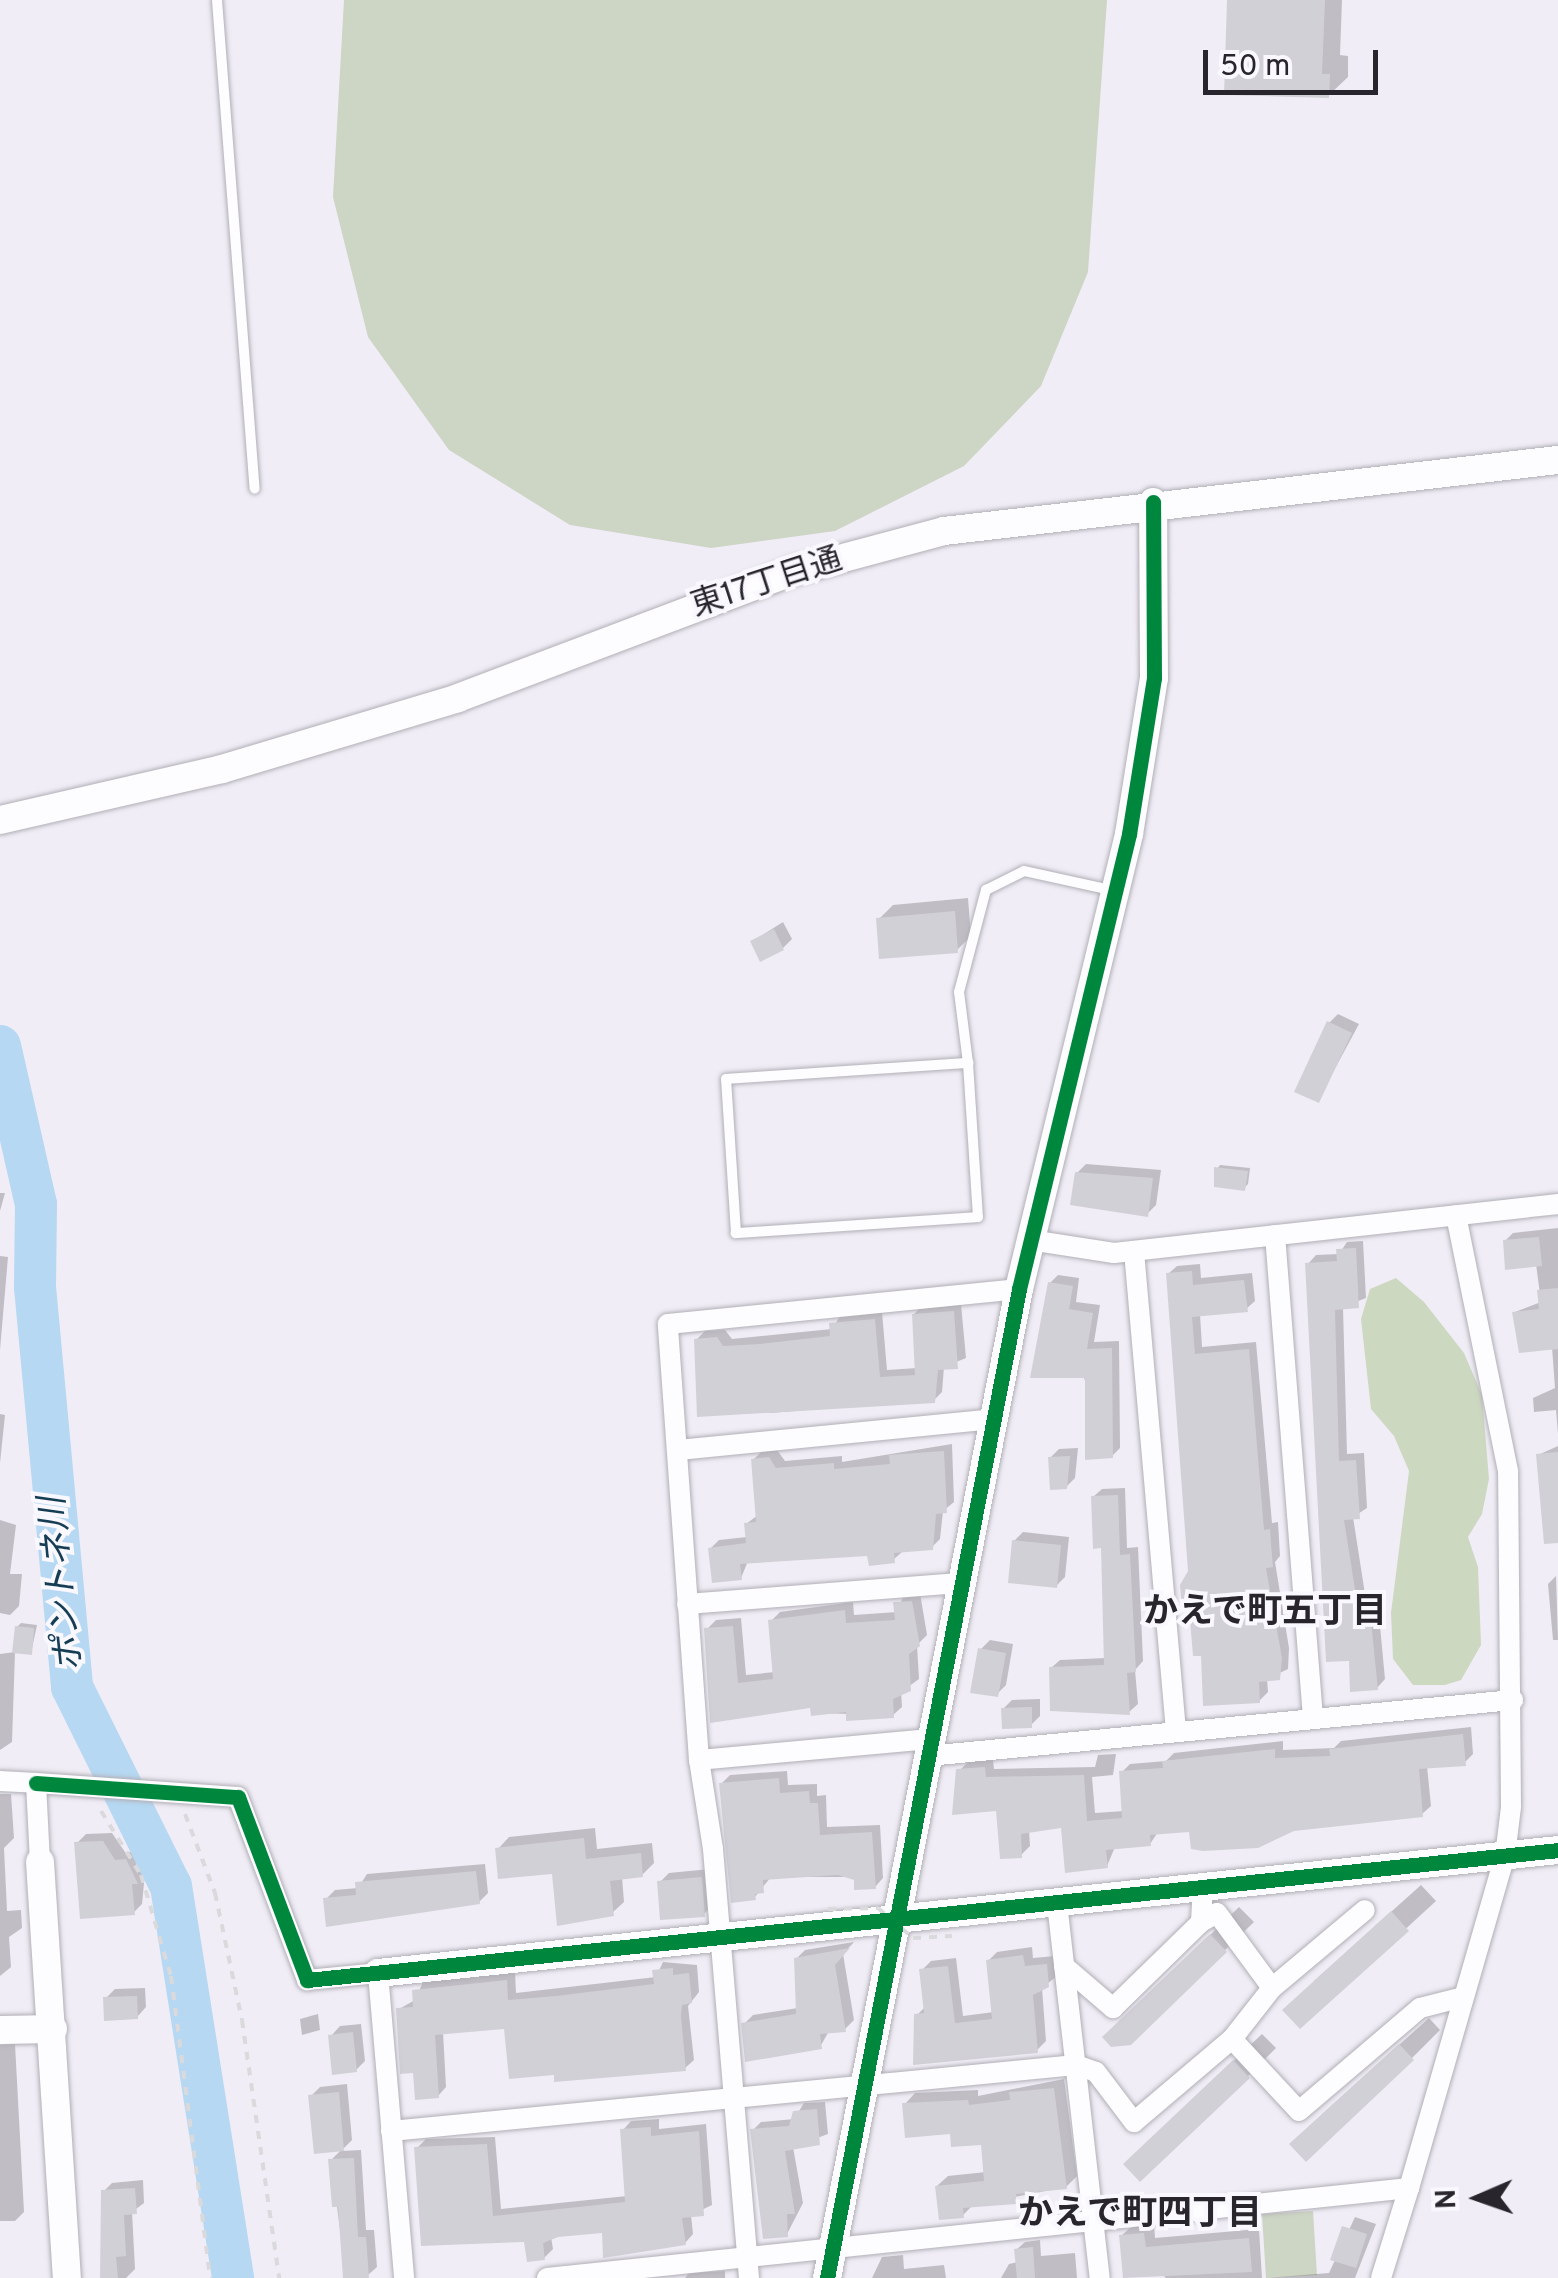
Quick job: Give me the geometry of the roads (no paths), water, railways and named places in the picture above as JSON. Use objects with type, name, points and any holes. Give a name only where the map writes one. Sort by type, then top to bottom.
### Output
[{"type":"street","name":"東17丁目通","points":[[1,820],[222,768],[458,698],[810,567],[944,531],[1152,502],[1558,460]]},
{"type":"street","points":[[827,2278],[1019,1288],[1115,890],[1154,678],[1152,502]]},
{"type":"street","points":[[1030,1240],[1082,1251],[1134,1251],[1558,1204]]},
{"type":"street","points":[[1381,2278],[1505,1856],[1513,1700],[1508,1471],[1456,1215]]},
{"type":"street","points":[[1275,1235],[1313,1718]]},
{"type":"street","points":[[1134,1251],[1176,1730]]},
{"type":"street","points":[[749,2278],[721,1938],[699,1760],[668,1324],[1019,1288]]},
{"type":"street","points":[[678,1450],[993,1419]]},
{"type":"street","points":[[687,1604],[962,1583]]},
{"type":"street","points":[[699,1760],[1176,1730],[1513,1700]]},
{"type":"street","points":[[0,1781],[164,1787],[238,1797],[308,1980],[1558,1850]]},
{"type":"street","points":[[36,1782],[67,2278]]},
{"type":"street","points":[[1202,1888],[1202,1922]]},
{"type":"street","points":[[1056,1903],[1100,2278]]},
{"type":"street","points":[[391,2131],[1076,2064],[1096,2072],[1134,2122],[1232,2039],[1272,1988],[1366,1910]]},
{"type":"street","points":[[1064,1966],[1113,2008],[1202,1922],[1217,1914],[1272,1988]]},
{"type":"street","points":[[378,1973],[404,2278]]},
{"type":"street","points":[[1232,2039],[1299,2111],[1420,2008],[1463,1997]]},
{"type":"street","points":[[0,2030],[53,2028]]},
{"type":"street","points":[[547,2278],[1410,2188]]},
{"type":"lane","points":[[217,0],[256,488]]},
{"type":"lane","points":[[968,1064],[726,1079],[736,1233],[978,1217],[968,1064],[959,992],[986,890],[1024,870],[1115,890]]},
{"type":"waterway","name":"ポントネ川","points":[[0,1046],[36,1204],[35,1287],[72,1687],[171,1886],[233,2278]]},
{"type":"district","name":"かえで町五丁目","points":[[1265,1613]]},
{"type":"district","name":"かえで町四丁目","points":[[1140,2215]]}]
